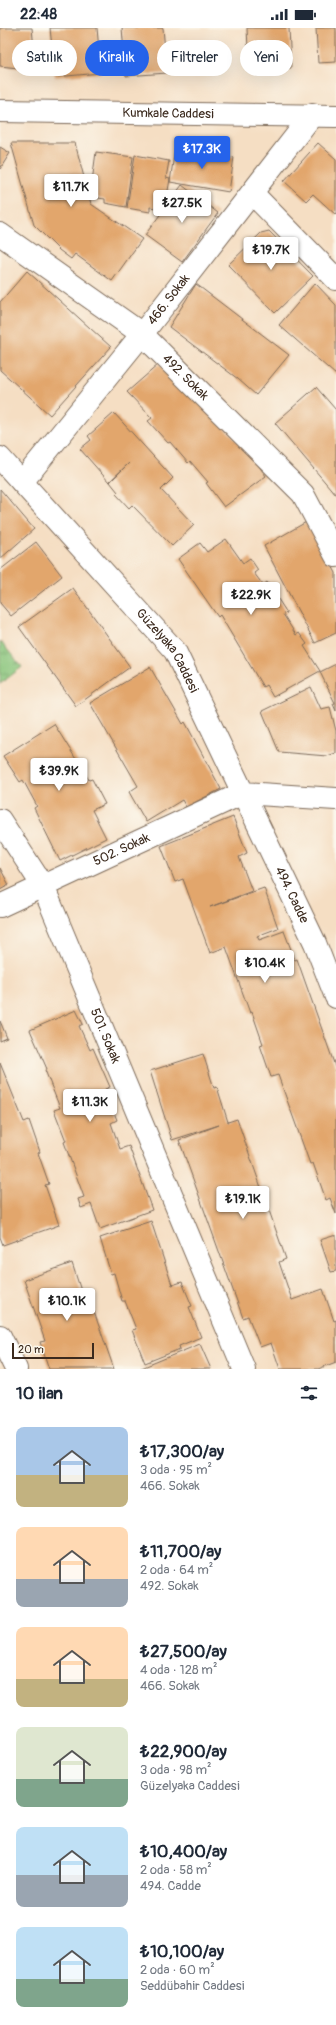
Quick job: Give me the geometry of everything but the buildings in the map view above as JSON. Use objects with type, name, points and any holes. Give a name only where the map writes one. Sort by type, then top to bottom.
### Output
[{"type":"street","name":"Kumkale Caddesi","points":[[0,111],[313,114],[336,116]]},
{"type":"street","name":"466. Sokak","points":[[22,482],[142,334],[313,114]]},
{"type":"street","points":[[252,193],[336,279]]},
{"type":"street","name":"492. Sokak","points":[[0,234],[142,334],[303,494],[336,556]]},
{"type":"street","name":"Güzelyaka Caddesi","points":[[0,458],[175,651],[244,793]]},
{"type":"street","points":[[244,793],[336,799]]},
{"type":"street","name":"502. Sokak","points":[[0,906],[244,793]]},
{"type":"street","name":"494. Cadde","points":[[244,793],[315,943],[336,997]]},
{"type":"street","name":"501. Sokak","points":[[0,820],[43,886],[244,1369]]},
{"type":"street","points":[[0,1336],[16,1369]]},
{"type":"green space","points":[[0,641],[22,667],[0,684]]}]
